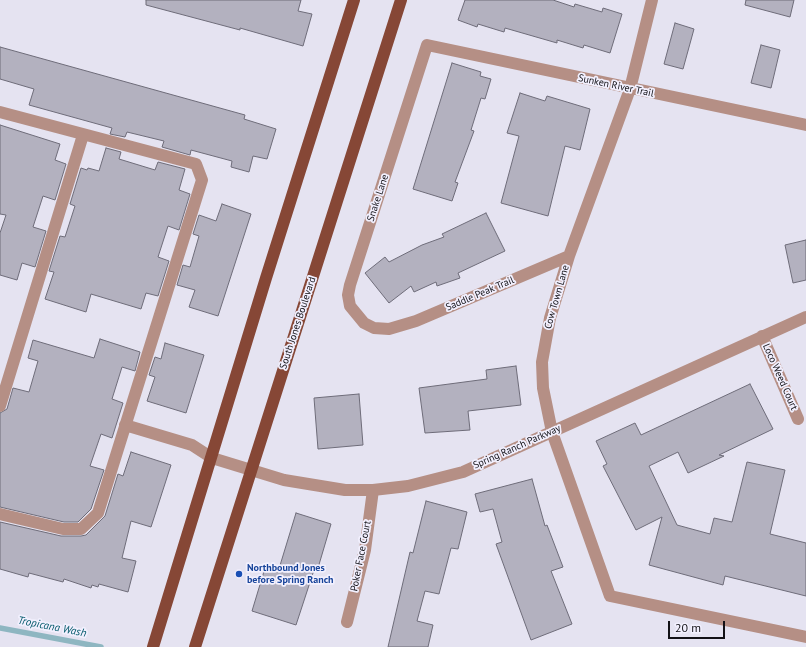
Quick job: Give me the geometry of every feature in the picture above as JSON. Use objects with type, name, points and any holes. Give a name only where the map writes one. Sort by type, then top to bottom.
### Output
[{"type":"main road","points":[[153,647],[266,278],[354,0]]},
{"type":"main road","name":"South Jones Boulevard","points":[[195,647],[401,0]]},
{"type":"street","name":"Cow Town Lane","points":[[652,0],[630,89],[569,256],[550,318],[542,362],[543,388],[552,432],[610,596],[806,638]]},
{"type":"street","name":"Sunken River Trail","points":[[427,45],[806,125]]},
{"type":"street","name":"Snake Lane","points":[[389,329],[374,328],[364,323],[350,306],[348,295],[350,284],[427,45]]},
{"type":"street","points":[[0,112],[196,164],[202,180],[98,513],[81,529],[63,529],[0,514]]},
{"type":"street","points":[[0,406],[83,135]]},
{"type":"street","name":"Saddle Peak Trail","points":[[389,329],[416,321],[569,256]]},
{"type":"street","name":"Spring Ranch Parkway","points":[[125,425],[192,445],[212,458],[284,480],[345,490],[373,490],[408,486],[463,472],[806,317]]},
{"type":"street","name":"Loco Weed Court","points":[[762,336],[798,419]]},
{"type":"street","name":"Poker Face Court","points":[[347,622],[365,550],[373,490]]},
{"type":"building","points":[[146,0],[301,0],[298,11],[312,14],[303,46],[240,28],[240,30],[146,5]]},
{"type":"building","points":[[465,0],[553,0],[574,7],[575,4],[602,12],[603,8],[622,14],[610,53],[584,45],[583,48],[557,40],[557,43],[505,28],[504,32],[478,24],[477,27],[458,20]]},
{"type":"building","points":[[746,0],[794,0],[790,17],[745,5]]},
{"type":"building","points":[[675,23],[694,29],[683,69],[664,64]]},
{"type":"building","points":[[761,45],[780,50],[771,88],[751,83]]},
{"type":"building","points":[[0,47],[245,115],[244,119],[276,129],[267,159],[253,156],[249,172],[231,167],[232,161],[191,150],[190,155],[162,147],[164,141],[127,132],[125,137],[110,134],[112,128],[29,105],[34,89],[0,79]]},
{"type":"building","points":[[452,63],[481,72],[480,76],[491,79],[485,99],[481,98],[471,130],[474,131],[455,182],[458,183],[452,201],[413,189]]},
{"type":"building","points":[[520,93],[545,101],[547,96],[590,109],[580,150],[565,146],[548,216],[501,203],[519,136],[507,133]]},
{"type":"building","points":[[0,125],[60,144],[55,160],[66,164],[55,200],[43,196],[33,227],[46,231],[35,267],[22,263],[17,280],[0,275],[0,233],[6,215],[0,214]]},
{"type":"building","points":[[106,148],[121,152],[119,159],[155,170],[158,162],[185,169],[179,190],[190,194],[179,230],[168,226],[158,257],[169,261],[158,296],[146,293],[141,309],[91,294],[86,312],[45,299],[54,272],[49,271],[60,236],[65,237],[75,206],[70,204],[81,168],[99,171]]},
{"type":"building","points":[[222,204],[251,214],[218,316],[189,307],[195,290],[177,285],[183,265],[190,267],[199,236],[193,234],[199,215],[216,221]]},
{"type":"building","points":[[486,213],[505,251],[458,273],[460,278],[437,286],[436,282],[414,292],[411,286],[389,303],[365,273],[385,257],[389,262],[422,245],[444,237],[442,234]]},
{"type":"building","points":[[806,240],[806,280],[793,283],[785,245]]},
{"type":"building","points":[[100,339],[140,352],[135,371],[122,367],[112,399],[123,403],[112,438],[101,434],[90,466],[104,470],[91,509],[78,522],[64,522],[0,507],[0,413],[7,409],[13,388],[29,392],[38,361],[28,358],[33,340],[94,358]]},
{"type":"building","points":[[165,343],[204,355],[186,413],[147,401],[155,377],[149,375],[155,357],[161,359]]},
{"type":"building","points":[[516,366],[521,405],[468,411],[470,430],[425,433],[419,388],[487,379],[486,370]]},
{"type":"building","points":[[750,384],[773,429],[719,455],[724,456],[688,473],[678,452],[649,466],[677,525],[710,534],[714,518],[732,522],[747,462],[785,470],[770,534],[806,543],[806,596],[725,576],[723,585],[649,565],[662,517],[636,530],[603,466],[607,464],[596,441],[635,423],[641,435]]},
{"type":"building","points":[[359,394],[363,445],[318,449],[314,398]]},
{"type":"building","points":[[131,452],[171,465],[151,527],[131,521],[122,558],[136,561],[128,592],[99,584],[98,587],[92,585],[91,588],[64,579],[63,582],[29,573],[28,577],[0,569],[0,522],[61,536],[86,535],[105,516],[118,474],[123,476]]},
{"type":"building","points":[[532,479],[545,526],[547,525],[563,567],[551,571],[572,624],[531,640],[496,544],[502,542],[493,509],[480,512],[475,494]]},
{"type":"building","points":[[426,501],[467,512],[458,549],[451,548],[439,594],[425,591],[417,621],[433,625],[428,647],[388,647],[410,552],[413,553]]},
{"type":"building","points":[[296,513],[331,524],[318,568],[315,567],[296,625],[252,611],[265,568],[278,572]]},
{"type":"waterway","name":"Tropicana Wash","points":[[0,628],[101,647]]},
{"type":"place","name":"Northbound Jones before Spring Ranch","points":[[239,574]]}]
